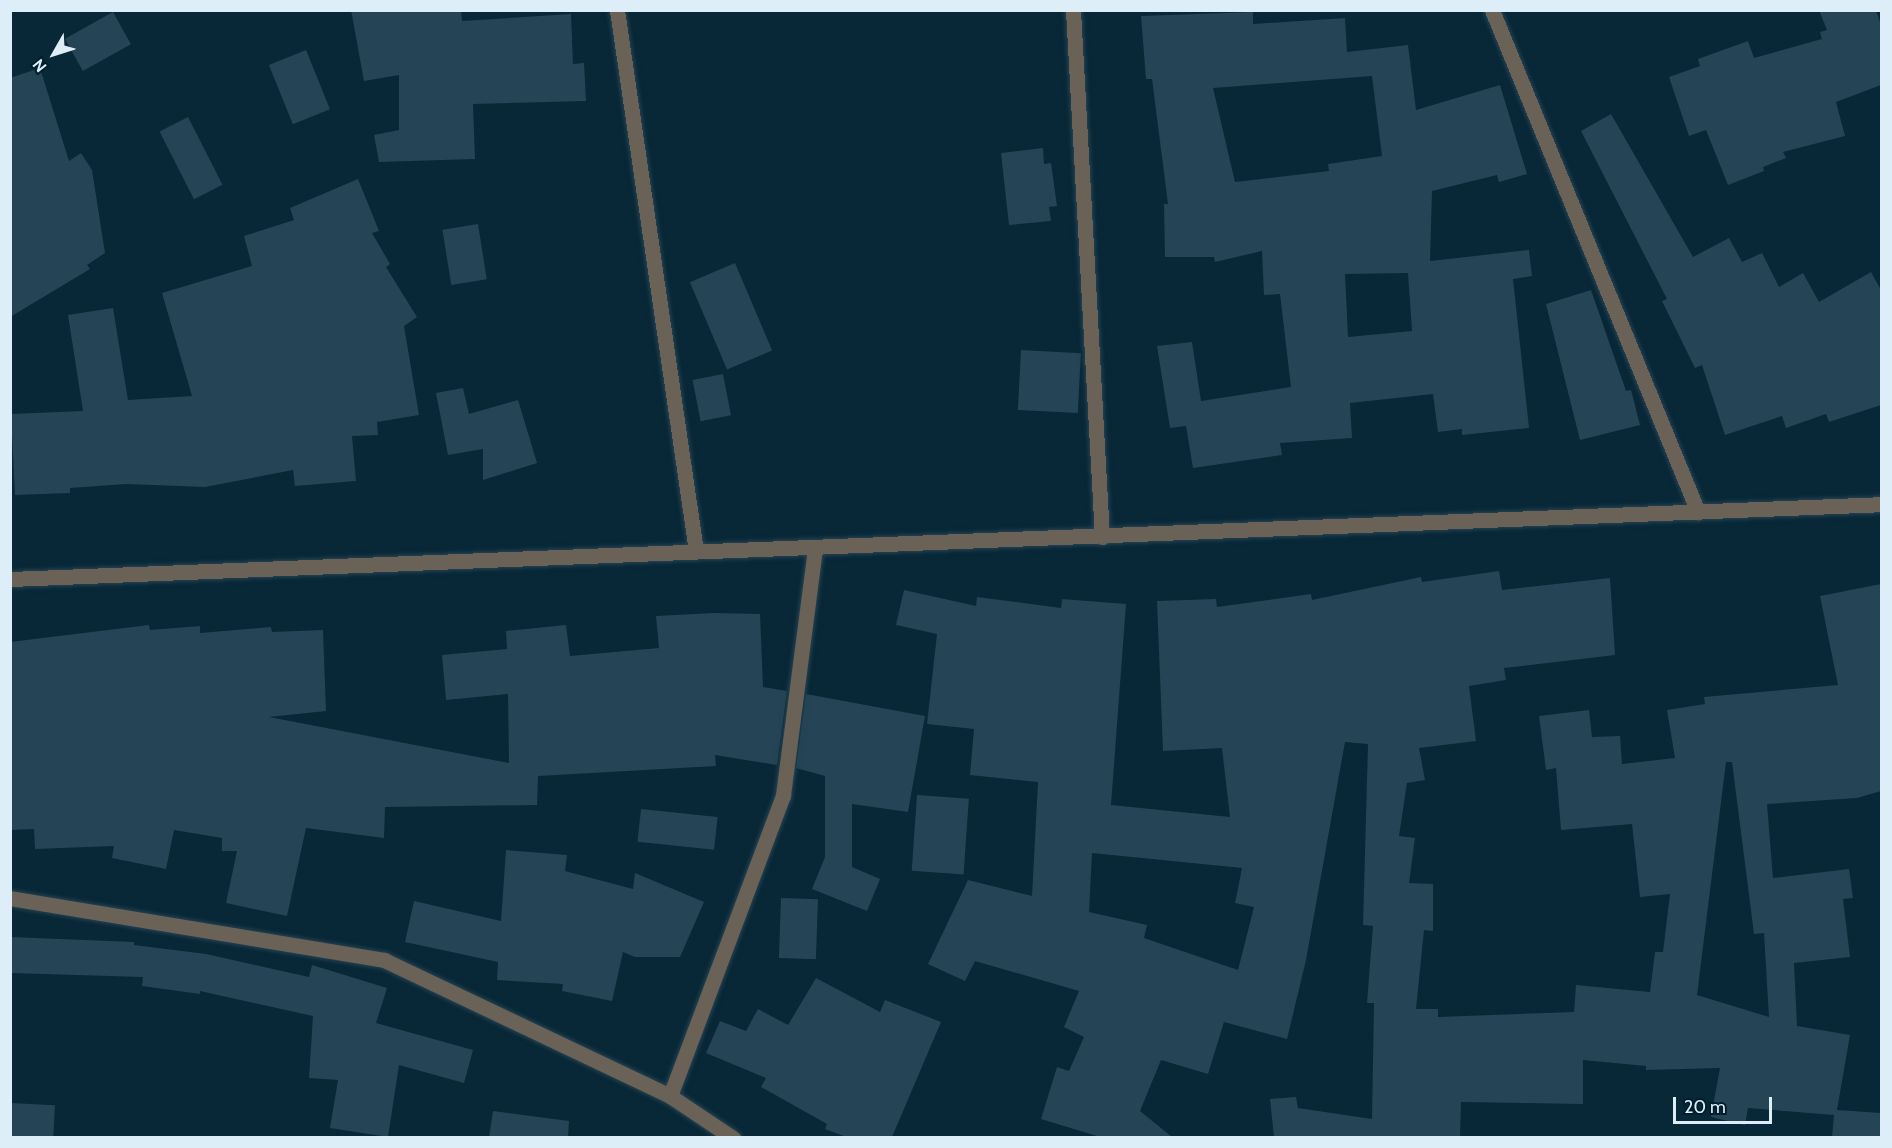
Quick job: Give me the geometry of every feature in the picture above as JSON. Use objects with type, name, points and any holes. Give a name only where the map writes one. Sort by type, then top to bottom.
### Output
[{"type":"street","points":[[617,10],[696,551]]},
{"type":"street","points":[[1073,10],[1102,537]]},
{"type":"street","points":[[1492,10],[1698,512]]},
{"type":"street","points":[[10,579],[1881,504]]},
{"type":"street","points":[[670,1096],[783,795],[815,547]]},
{"type":"street","points":[[10,898],[384,960],[670,1096],[733,1137]]},
{"type":"building","points":[[351,10],[461,10],[462,21],[571,14],[573,64],[584,63],[586,101],[473,104],[475,159],[379,162],[374,135],[399,130],[399,75],[364,81]]},
{"type":"building","points":[[1819,10],[1876,10],[1881,25],[1881,85],[1836,102],[1845,136],[1783,152],[1786,158],[1763,167],[1764,171],[1728,185],[1706,130],[1689,136],[1669,77],[1700,66],[1698,59],[1748,41],[1754,58],[1822,39],[1820,32],[1827,30]]},
{"type":"building","points":[[113,12],[131,44],[83,71],[65,39]]},
{"type":"building","points":[[1253,12],[1253,24],[1345,18],[1347,52],[1408,45],[1416,110],[1500,85],[1527,174],[1499,182],[1497,175],[1432,191],[1430,261],[1529,250],[1532,276],[1513,279],[1529,428],[1462,435],[1462,429],[1438,432],[1433,394],[1350,403],[1352,438],[1280,443],[1282,455],[1193,468],[1186,426],[1170,428],[1157,346],[1192,342],[1201,401],[1291,387],[1280,294],[1264,295],[1262,251],[1215,262],[1214,257],[1165,257],[1164,204],[1168,204],[1152,79],[1146,79],[1141,16]],"holes":[[[1372,76],[1382,156],[1328,164],[1329,171],[1235,182],[1213,88]],[[1408,273],[1412,331],[1348,337],[1345,274]]]},
{"type":"building","points":[[306,50],[330,109],[293,124],[269,65]]},
{"type":"building","points":[[40,68],[69,161],[81,153],[92,170],[105,253],[87,265],[90,269],[10,317],[10,78]]},
{"type":"building","points":[[1611,114],[1693,257],[1729,238],[1742,262],[1762,253],[1779,287],[1803,273],[1819,302],[1871,272],[1881,290],[1881,405],[1829,422],[1826,414],[1786,428],[1782,416],[1725,435],[1702,365],[1695,368],[1662,301],[1667,299],[1581,131]]},
{"type":"building","points":[[188,117],[223,185],[194,199],[159,132]]},
{"type":"building","points":[[1043,148],[1044,164],[1051,163],[1057,206],[1049,207],[1051,221],[1009,225],[1001,153]]},
{"type":"building","points":[[358,179],[379,231],[372,233],[390,264],[386,267],[417,317],[404,326],[419,415],[377,422],[378,435],[352,436],[356,481],[295,486],[293,470],[205,487],[126,484],[70,488],[70,493],[15,495],[11,414],[83,411],[68,315],[113,308],[128,400],[192,396],[162,293],[252,266],[244,236],[294,220],[290,208]]},
{"type":"building","points":[[478,224],[487,279],[451,285],[442,230]]},
{"type":"building","points":[[735,263],[772,350],[727,370],[690,282]]},
{"type":"building","points":[[1591,290],[1626,391],[1631,390],[1640,425],[1580,440],[1546,304]]},
{"type":"building","points":[[1021,350],[1081,353],[1078,413],[1018,410]]},
{"type":"building","points":[[723,374],[731,415],[701,421],[693,380]]},
{"type":"building","points":[[463,388],[469,414],[518,400],[537,463],[483,480],[483,449],[448,455],[436,393]]},
{"type":"building","points":[[1499,571],[1502,590],[1610,578],[1615,655],[1504,668],[1506,680],[1469,686],[1476,741],[1419,748],[1425,780],[1407,783],[1399,836],[1415,838],[1409,883],[1433,884],[1433,931],[1424,930],[1416,1009],[1438,1009],[1438,1017],[1574,1012],[1576,985],[1650,992],[1655,952],[1663,952],[1670,894],[1640,897],[1632,824],[1561,830],[1556,768],[1546,770],[1539,716],[1589,710],[1592,737],[1620,736],[1622,764],[1675,758],[1667,710],[1705,704],[1704,697],[1838,685],[1820,596],[1881,584],[1881,791],[1857,798],[1767,804],[1773,878],[1849,869],[1853,898],[1843,899],[1850,957],[1794,963],[1797,1026],[1850,1035],[1837,1110],[1881,1113],[1881,1137],[1832,1137],[1834,1115],[1748,1108],[1745,1125],[1711,1117],[1720,1068],[1646,1070],[1646,1066],[1583,1060],[1583,1104],[1461,1102],[1460,1137],[1274,1137],[1270,1099],[1296,1097],[1298,1108],[1372,1119],[1374,1003],[1367,1003],[1373,926],[1363,925],[1368,744],[1345,742],[1306,960],[1287,1039],[1224,1022],[1208,1074],[1161,1060],[1140,1111],[1172,1137],[1100,1137],[1041,1119],[1057,1067],[1069,1071],[1084,1037],[1064,1027],[1079,991],[975,961],[965,981],[928,964],[968,880],[1032,896],[1038,782],[970,775],[974,729],[927,724],[937,634],[896,625],[904,590],[976,606],[977,597],[1061,608],[1062,599],[1126,604],[1111,805],[1230,817],[1222,748],[1163,751],[1157,601],[1216,599],[1217,607],[1311,594],[1312,600],[1421,577],[1422,582]],"holes":[[[1726,762],[1732,762],[1754,934],[1764,933],[1769,1017],[1697,995]],[[1092,853],[1242,868],[1235,903],[1254,907],[1238,970],[1144,938],[1147,925],[1089,912]]]},
{"type":"building","points":[[713,613],[760,614],[763,687],[787,691],[777,765],[715,755],[716,766],[538,776],[537,805],[385,807],[384,838],[306,828],[287,916],[226,903],[237,851],[222,851],[222,838],[174,830],[166,869],[112,858],[114,846],[35,849],[34,829],[10,830],[10,642],[149,625],[150,630],[200,626],[200,633],[271,627],[272,632],[323,630],[326,711],[269,717],[509,763],[508,694],[446,700],[442,655],[507,649],[506,631],[566,625],[570,656],[659,648],[656,616]]},
{"type":"building","points":[[806,694],[925,716],[908,812],[852,804],[852,867],[880,879],[867,911],[812,889],[825,857],[825,776],[796,768]]},
{"type":"building","points":[[917,795],[969,799],[964,874],[912,871]]},
{"type":"building","points":[[641,809],[718,817],[714,850],[638,842]]},
{"type":"building","points":[[506,850],[567,855],[565,871],[633,889],[635,873],[704,902],[680,957],[635,957],[623,952],[612,1001],[562,991],[563,984],[497,980],[498,962],[405,942],[414,901],[501,921]]},
{"type":"building","points":[[781,898],[818,899],[816,959],[779,958]]},
{"type":"building","points":[[10,937],[134,942],[134,945],[206,954],[309,977],[312,965],[387,988],[376,1023],[473,1050],[464,1083],[399,1065],[388,1137],[330,1128],[338,1080],[309,1078],[313,1016],[200,991],[200,994],[142,986],[143,977],[10,973]]},
{"type":"building","points":[[816,978],[880,1012],[885,1000],[941,1022],[892,1137],[846,1137],[825,1129],[827,1124],[761,1087],[766,1078],[706,1053],[720,1021],[746,1031],[758,1009],[788,1025]]},
{"type":"building","points":[[10,1103],[55,1105],[53,1138],[10,1137]]},
{"type":"building","points":[[493,1111],[569,1121],[568,1137],[489,1137]]}]
